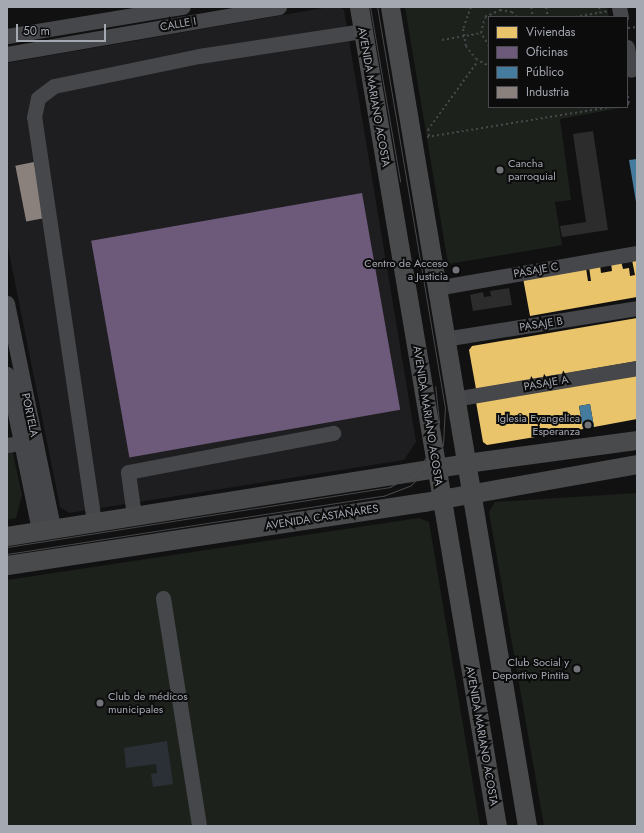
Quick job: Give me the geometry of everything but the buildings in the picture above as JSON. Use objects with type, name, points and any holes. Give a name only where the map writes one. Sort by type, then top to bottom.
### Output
[{"type":"main road","name":"AVENIDA MARIANO ACOSTA","points":[[359,7],[497,826]]},
{"type":"main road","points":[[390,7],[420,138],[436,288],[527,826]]},
{"type":"main road","points":[[7,536],[436,469],[466,463],[637,440]]},
{"type":"main road","points":[[560,451],[564,477]]},
{"type":"main road","name":"AVENIDA CASTAÑARES","points":[[7,565],[441,499],[637,464]]},
{"type":"street","name":"CALLE I","points":[[7,36],[182,7]]},
{"type":"street","name":"CALLE I","points":[[7,54],[279,7]]},
{"type":"street","points":[[94,522],[34,117],[38,98],[54,86],[199,56],[363,31]]},
{"type":"street","points":[[628,53],[631,70]]},
{"type":"street","name":"PASAJE C","points":[[436,288],[637,253]]},
{"type":"street","name":"PORTELA","points":[[7,308],[46,529]]},
{"type":"street","name":"PASAJE B","points":[[444,339],[637,308]]},
{"type":"street","name":"PASAJE A","points":[[454,399],[637,368]]},
{"type":"street","name":"PORTELA","points":[[7,374],[14,444],[46,529]]},
{"type":"street","points":[[134,516],[128,472],[334,433]]},
{"type":"street","points":[[163,598],[199,826]]},
{"type":"path","points":[[466,7],[470,8],[464,21],[463,36],[470,53],[478,61],[488,66]]},
{"type":"path","points":[[599,7],[600,13]]},
{"type":"path","points":[[488,44],[481,33],[485,17],[498,8],[506,10],[515,16]]},
{"type":"path","points":[[581,16],[620,11]]},
{"type":"path","points":[[442,40],[481,33]]},
{"type":"path","points":[[420,138],[428,130],[478,61]]},
{"type":"path","points":[[420,138],[605,108]]},
{"type":"shaded area","points":[[329,7],[339,7],[344,10],[416,442],[404,460],[69,513],[60,507],[7,243],[7,63]]},
{"type":"shaded area","points":[[405,7],[607,7],[609,16],[488,16],[488,108],[620,108],[560,119],[571,200],[555,202],[562,245],[448,264]]},
{"type":"shaded area","points":[[12,449],[22,495],[16,518],[7,520],[7,451]]},
{"type":"shaded area","name":"Club Social y Deportivo Pintita","points":[[637,493],[637,826],[544,826],[489,512],[495,502]]},
{"type":"shaded area","points":[[419,518],[429,522],[480,826],[7,826],[7,580]]},
{"type":"shaded area","points":[[167,741],[173,784],[153,787],[151,774],[157,773],[156,764],[126,768],[124,748]]},
{"type":"tram line","points":[[370,7],[400,181]]},
{"type":"tram line","points":[[7,554],[383,496],[411,485],[435,460],[443,444],[445,408],[377,7]]},
{"type":"tram line","points":[[7,547],[390,487],[415,472],[433,448],[439,422],[435,386]]},
{"type":"place","name":"Cancha parroquial","points":[[500,170]]},
{"type":"place","name":"Centro de Acceso a Justicia","points":[[456,270]]},
{"type":"place","name":"Iglesia Evangelica Esperanza","points":[[588,425]]},
{"type":"place","name":"Club Social y Deportivo Pintita","points":[[577,669]]},
{"type":"place","name":"Club de médicos municipales","points":[[100,703]]}]
